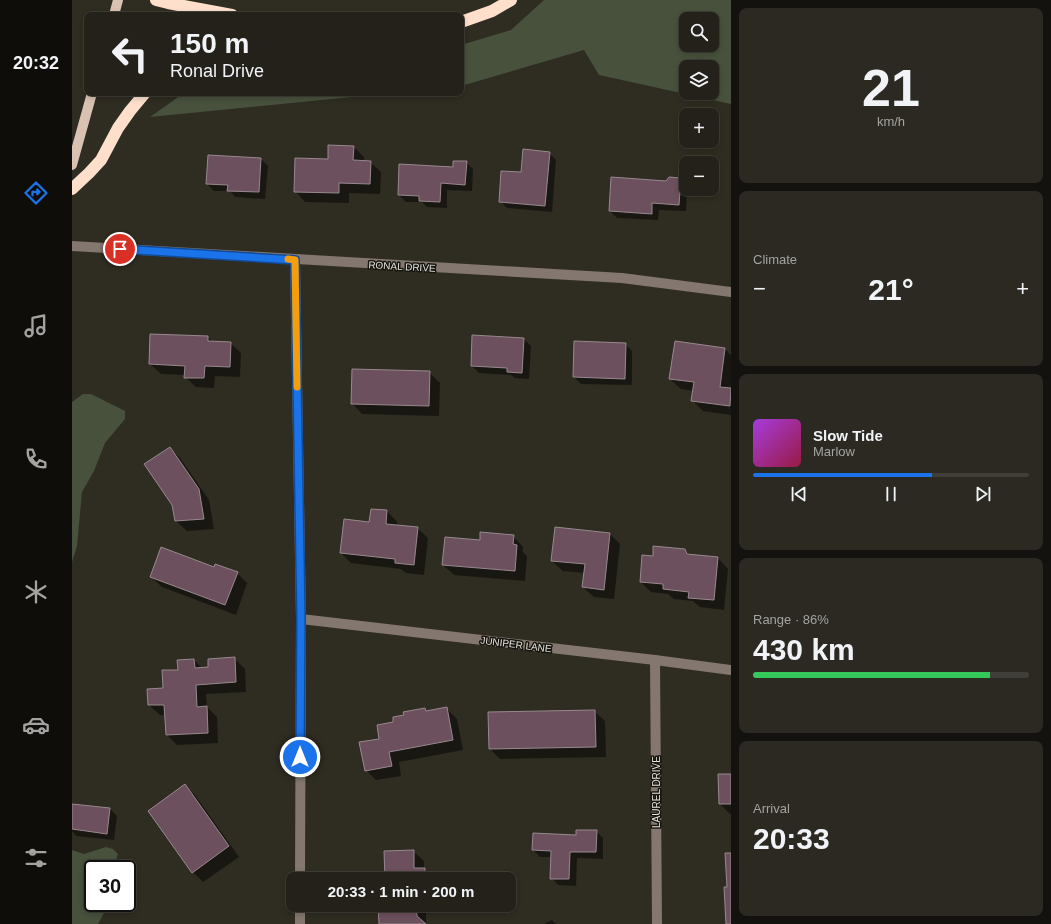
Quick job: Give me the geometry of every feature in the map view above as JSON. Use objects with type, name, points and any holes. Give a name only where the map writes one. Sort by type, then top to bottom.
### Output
[{"type":"highway","points":[[156,0],[216,12]]},
{"type":"highway","points":[[464,21],[492,11],[511,0]]},
{"type":"highway","points":[[72,189],[89,174],[101,160],[126,116],[143,96]]},
{"type":"main road","points":[[115,12],[118,0]]},
{"type":"main road","points":[[72,165],[91,96]]},
{"type":"street","name":"RONAL DRIVE","points":[[72,246],[622,278],[731,292]]},
{"type":"street","points":[[295,260],[301,619],[300,872]]},
{"type":"street","name":"JUNIPER LANE","points":[[301,619],[731,670]]},
{"type":"street","name":"LAUREL DRIVE","points":[[655,660],[657,924]]},
{"type":"street","points":[[300,912],[300,924]]},
{"type":"green space","points":[[544,0],[731,0],[731,104],[713,100],[719,100],[719,60],[679,60],[679,93],[599,75],[584,50],[464,85],[464,44],[511,30]]},
{"type":"green space","points":[[180,96],[362,96],[150,117]]},
{"type":"green space","points":[[83,394],[91,394],[125,411],[125,419],[105,443],[94,471],[82,492],[77,546],[72,562],[72,402]]},
{"type":"green space","points":[[106,847],[113,849],[118,854],[116,860],[84,860],[84,912],[104,912],[98,924],[72,924],[72,850],[84,854]]},
{"type":"building","points":[[328,145],[354,146],[353,160],[371,161],[370,184],[339,183],[339,193],[294,192],[295,158],[328,159]]},
{"type":"building","points":[[523,149],[550,152],[545,206],[499,202],[501,171],[521,172]]},
{"type":"building","points":[[208,155],[261,158],[259,192],[227,191],[228,185],[206,184]]},
{"type":"building","points":[[453,161],[467,161],[465,185],[441,183],[440,202],[419,201],[419,196],[398,195],[399,164],[453,167]]},
{"type":"building","points":[[611,177],[666,181],[669,177],[679,178],[679,205],[652,203],[652,214],[609,211]]},
{"type":"building","points":[[150,334],[208,336],[208,341],[231,342],[230,367],[205,366],[204,378],[184,378],[185,366],[149,364]]},
{"type":"building","points":[[472,335],[524,338],[522,373],[507,372],[507,368],[471,366]]},
{"type":"building","points":[[574,341],[626,343],[625,379],[573,377]]},
{"type":"building","points":[[675,341],[725,348],[720,387],[731,388],[730,406],[691,401],[694,382],[669,379]]},
{"type":"building","points":[[352,369],[430,371],[429,406],[351,404]]},
{"type":"building","points":[[170,447],[199,489],[204,519],[175,521],[172,505],[144,464]]},
{"type":"building","points":[[371,509],[387,510],[386,524],[418,527],[414,565],[395,563],[395,559],[340,553],[344,519],[369,522]]},
{"type":"building","points":[[555,527],[610,533],[604,590],[582,587],[585,564],[551,561]]},
{"type":"building","points":[[480,532],[514,535],[513,544],[517,545],[515,571],[442,565],[445,537],[480,540]]},
{"type":"building","points":[[653,546],[685,549],[687,554],[718,557],[714,600],[688,598],[689,592],[663,589],[663,584],[640,582],[642,555],[653,556]]},
{"type":"building","points":[[161,547],[214,567],[215,564],[238,572],[225,605],[150,577]]},
{"type":"building","points":[[235,657],[236,682],[196,685],[197,707],[207,706],[208,733],[166,735],[164,705],[148,705],[147,689],[163,688],[162,670],[178,670],[177,660],[194,659],[195,668],[208,667],[208,659]]},
{"type":"building","points":[[447,707],[453,740],[389,752],[392,766],[365,771],[359,742],[379,739],[377,725],[393,722],[393,717],[404,715],[403,712],[425,708],[426,711]]},
{"type":"building","points":[[595,710],[596,747],[489,749],[488,712]]},
{"type":"building","points":[[718,774],[731,774],[731,804],[719,804]]},
{"type":"building","points":[[185,784],[229,846],[192,873],[148,811]]},
{"type":"building","points":[[72,804],[110,808],[107,834],[72,829]]},
{"type":"building","points":[[576,830],[597,830],[596,852],[570,852],[569,879],[550,879],[551,851],[532,850],[533,833],[576,835]]},
{"type":"building","points":[[414,850],[414,868],[425,868],[425,872],[385,872],[384,851]]},
{"type":"building","points":[[725,853],[731,853],[731,924],[726,924],[724,887],[727,887]]},
{"type":"building","points":[[378,912],[417,912],[417,916],[426,924],[379,924]]},
{"type":"slow traffic","points":[[288,259],[295,260],[297,387]]},
{"type":"route","points":[[120,249],[295,260],[301,619],[300,757]]}]
